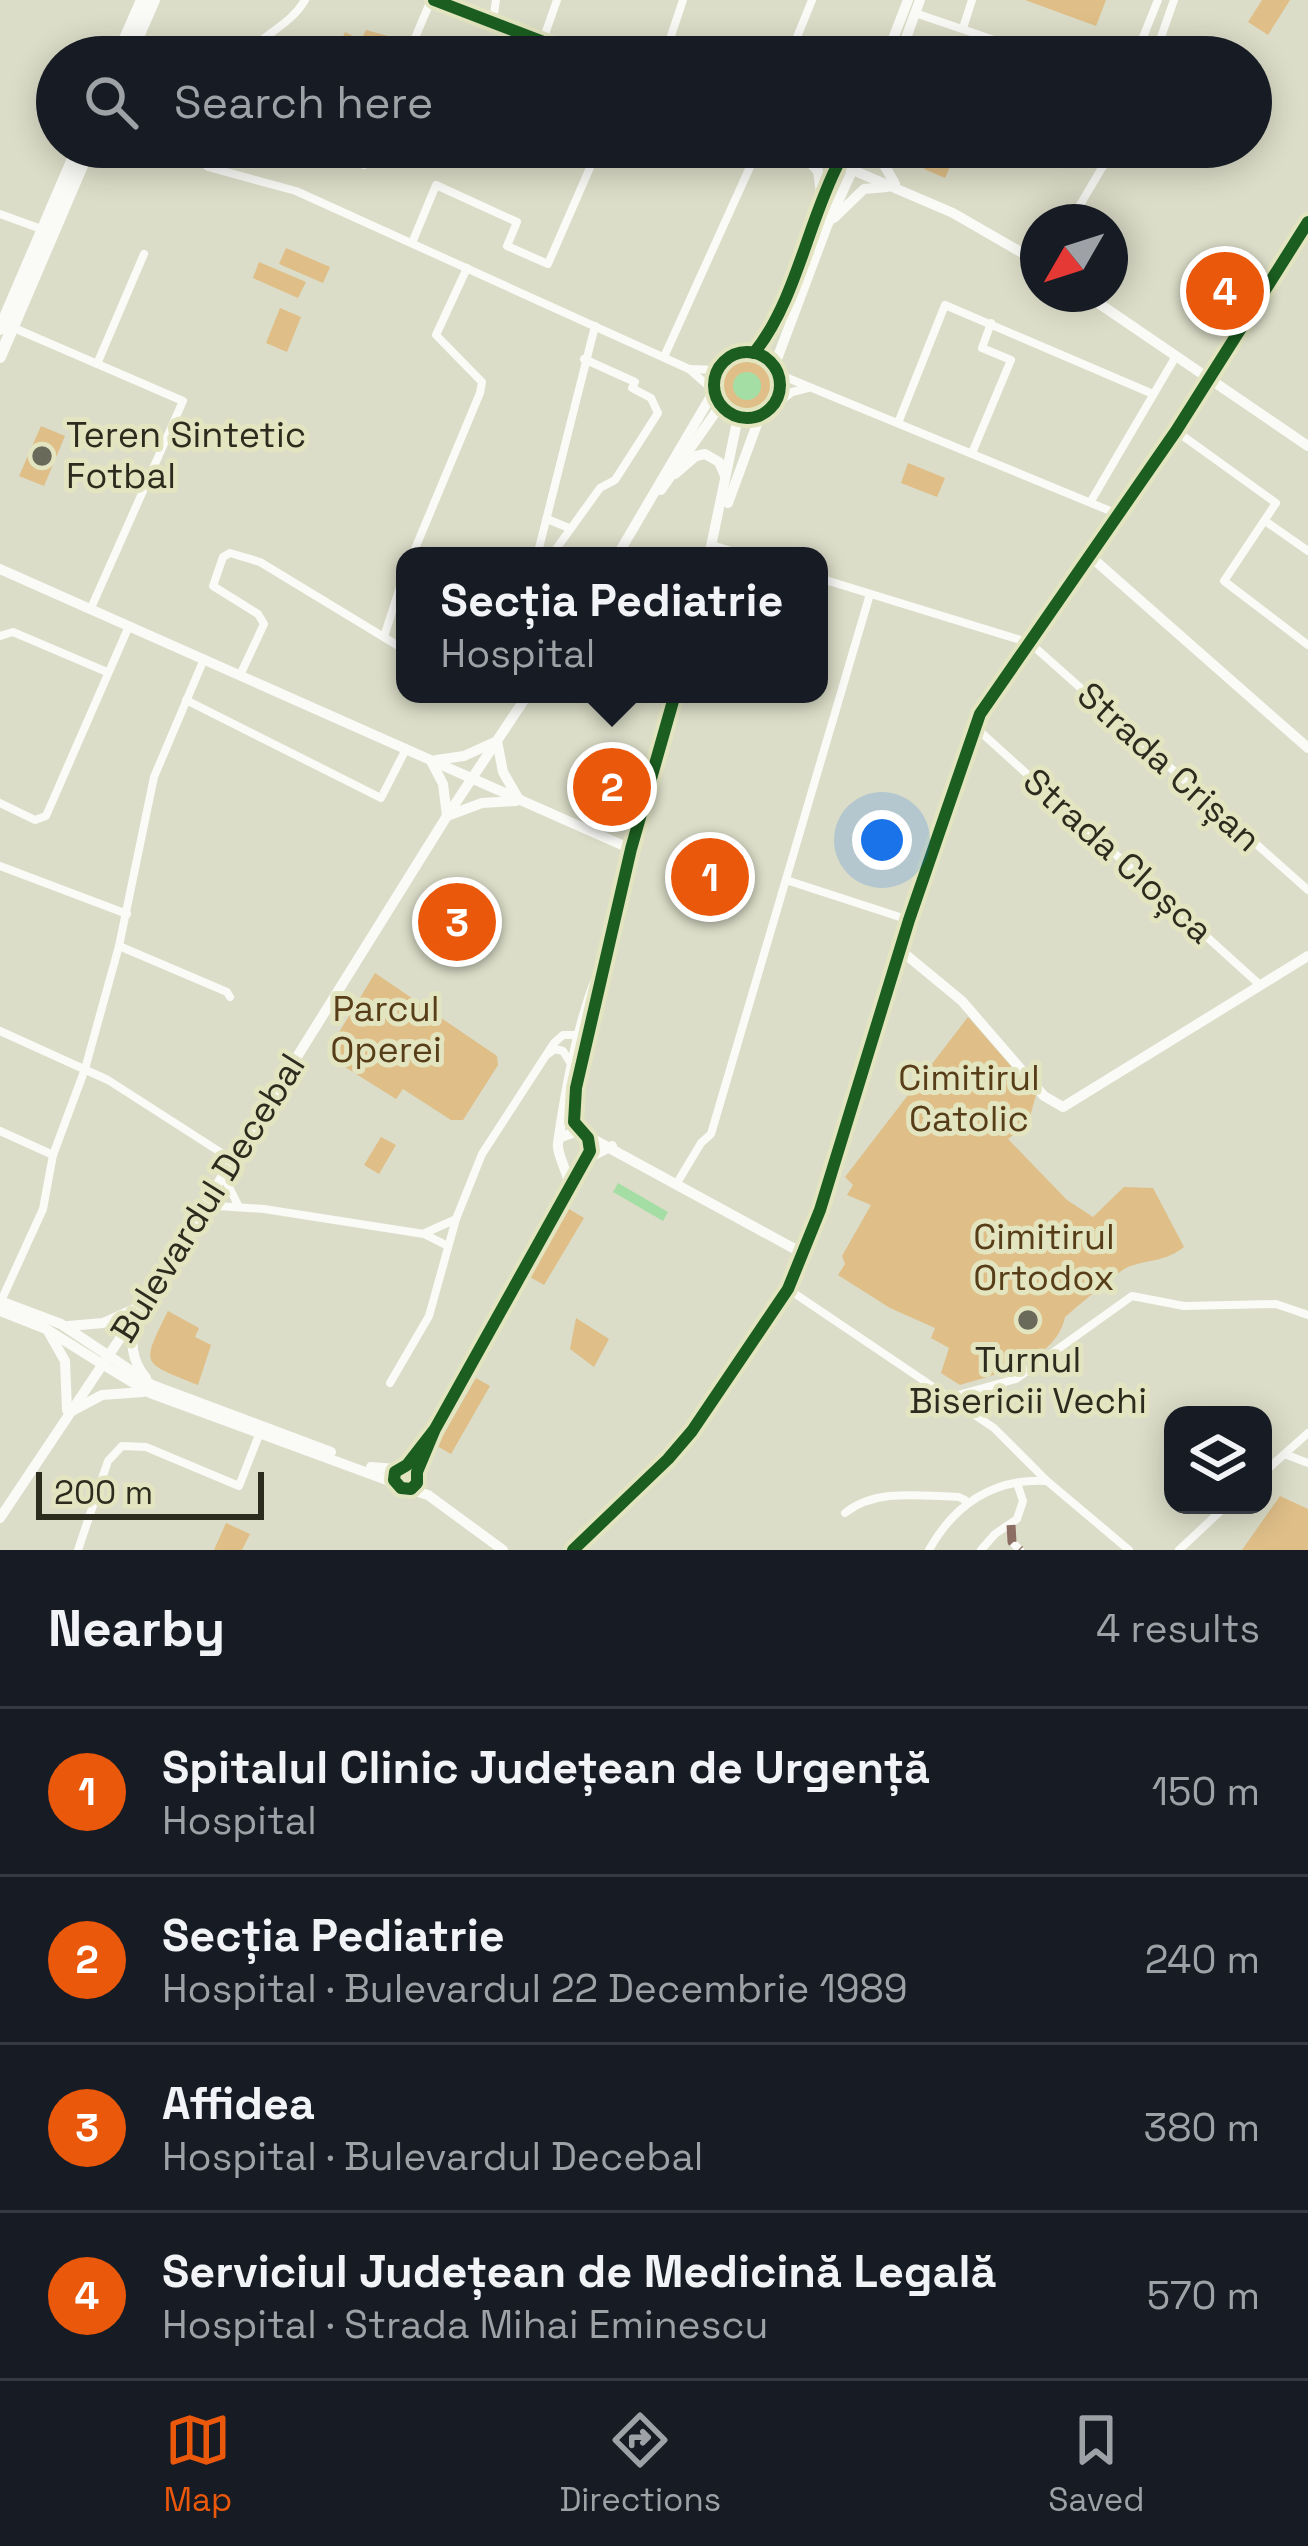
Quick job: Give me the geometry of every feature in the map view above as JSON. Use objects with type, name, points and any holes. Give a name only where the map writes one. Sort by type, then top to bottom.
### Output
[{"type":"main road","points":[[126,36],[142,0]]},
{"type":"main road","points":[[138,36],[154,0]]},
{"type":"main road","points":[[48,231],[70,168]]},
{"type":"main road","points":[[0,356],[6,328],[80,168]]},
{"type":"street","points":[[265,36],[295,16],[305,0]]},
{"type":"street","points":[[419,36],[433,0],[532,36]]},
{"type":"street","points":[[493,21],[496,0]]},
{"type":"street","points":[[544,36],[557,0]]},
{"type":"street","points":[[671,36],[683,0]]},
{"type":"street","points":[[797,36],[812,0]]},
{"type":"street","points":[[894,36],[908,0]]},
{"type":"street","points":[[963,28],[972,0]]},
{"type":"street","points":[[1143,36],[1158,0]]},
{"type":"street","points":[[1161,36],[1174,0]]},
{"type":"street","points":[[906,36],[917,6],[985,36]]},
{"type":"street","points":[[212,168],[296,191],[664,357],[689,369],[714,391],[720,406],[737,418],[765,413],[791,392],[810,388]]},
{"type":"street","points":[[412,243],[436,185],[517,222],[507,246],[548,263],[590,168]]},
{"type":"street","points":[[664,357],[750,168]]},
{"type":"street","points":[[815,168],[820,200]]},
{"type":"street","points":[[754,353],[808,242],[820,200],[836,168]]},
{"type":"street","points":[[712,547],[765,413],[779,393],[776,370],[826,226],[853,168],[953,213],[1020,252]]},
{"type":"street","points":[[886,168],[896,187]]},
{"type":"street","points":[[1081,204],[1102,168]]},
{"type":"street","points":[[826,226],[864,189],[896,187]]},
{"type":"street","points":[[0,214],[48,231]]},
{"type":"street","points":[[573,1550],[680,1446],[788,1288],[804,1254],[974,725],[1176,431],[1308,222]]},
{"type":"street","points":[[97,364],[143,254]]},
{"type":"street","points":[[416,547],[482,382],[436,335],[467,268]]},
{"type":"street","points":[[898,423],[945,305],[1153,394]]},
{"type":"street","points":[[1111,312],[1308,446]]},
{"type":"street","points":[[972,453],[1010,360],[982,348],[991,323]]},
{"type":"street","points":[[539,547],[595,326]]},
{"type":"street","points":[[6,328],[183,401],[91,608]]},
{"type":"street","points":[[622,547],[714,391],[718,370],[731,356],[754,353],[810,388],[1120,514]]},
{"type":"street","points":[[1090,502],[1176,356]]},
{"type":"street","points":[[557,547],[599,488],[615,480],[658,408],[651,398],[632,388],[635,382],[584,359]]},
{"type":"street","points":[[689,369],[718,370]]},
{"type":"street","points":[[655,497],[720,406]]},
{"type":"street","points":[[712,547],[737,418]]},
{"type":"street","points":[[1176,431],[1276,503],[1224,580],[1308,645]]},
{"type":"street","points":[[675,474],[705,454],[719,462],[726,481]]},
{"type":"street","points":[[547,519],[569,528]]},
{"type":"street","points":[[1265,521],[1308,551]]},
{"type":"street","points":[[241,674],[264,624],[258,614],[214,586],[223,557],[230,553],[260,562],[396,644]]},
{"type":"street","points":[[1091,557],[1308,748]]},
{"type":"street","points":[[0,569],[631,849]]},
{"type":"street","points":[[0,579],[26,580]]},
{"type":"street","points":[[828,581],[1030,643]]},
{"type":"street","points":[[677,1183],[711,1133],[870,594]]},
{"type":"street","points":[[384,637],[396,599]]},
{"type":"street","points":[[0,803],[35,820],[46,816],[130,625]]},
{"type":"street","points":[[4,634],[107,672]]},
{"type":"street","name":"Strada Crișan","points":[[1030,643],[1308,890]]},
{"type":"street","points":[[106,1360],[61,1324],[0,1301],[43,1209],[53,1155],[85,1069],[128,914],[154,778],[204,657]]},
{"type":"street","points":[[186,700],[381,798],[405,751]]},
{"type":"street","name":"Bulevardul Decebal","points":[[0,1518],[143,1304],[522,703]]},
{"type":"street","points":[[570,1192],[565,1161],[557,1147],[572,1070],[610,948],[631,849],[672,703]]},
{"type":"street","name":"Strada Cloșca","points":[[974,725],[1261,986]]},
{"type":"street","points":[[431,761],[464,756],[497,741],[503,772],[519,801]]},
{"type":"street","points":[[431,761],[443,784],[447,816],[482,803],[519,801]]},
{"type":"street","points":[[0,866],[128,914]]},
{"type":"street","points":[[786,880],[909,920]]},
{"type":"street","points":[[119,946],[230,997]]},
{"type":"street","points":[[408,1477],[587,1157],[590,1142],[573,1108],[581,1035],[592,989],[610,948]]},
{"type":"street","points":[[899,949],[969,1008],[1044,1096],[1064,1107],[1308,956]]},
{"type":"street","points":[[0,1031],[85,1069],[231,1160]]},
{"type":"street","points":[[390,1384],[429,1316],[456,1219],[482,1154],[554,1043],[563,1035],[581,1035]]},
{"type":"street","points":[[554,1043],[568,1039],[580,1055]]},
{"type":"street","points":[[547,1055],[555,1049],[563,1051],[572,1070]]},
{"type":"street","points":[[0,1131],[53,1155]]},
{"type":"street","points":[[561,1137],[582,1133],[613,1146],[804,1254]]},
{"type":"street","points":[[565,1161],[575,1164],[613,1146]]},
{"type":"street","points":[[224,1172],[225,1184],[239,1208]]},
{"type":"street","points":[[198,1214],[217,1206],[239,1208],[424,1234],[448,1246]]},
{"type":"street","points":[[424,1234],[456,1219]]},
{"type":"street","points":[[788,1288],[953,1397],[1129,1550]]},
{"type":"street","points":[[953,1397],[1016,1379],[1132,1296],[1184,1306],[1276,1304],[1308,1315]]},
{"type":"street","points":[[61,1324],[93,1325],[143,1304]]},
{"type":"street","points":[[143,1304],[131,1343],[151,1389]]},
{"type":"street","points":[[0,1311],[46,1328],[151,1389],[260,1435],[408,1477],[502,1550]]},
{"type":"street","points":[[46,1328],[65,1360],[67,1413],[102,1395],[151,1389],[408,1477]]},
{"type":"street","points":[[1272,1466],[1308,1433]]},
{"type":"street","points":[[78,1550],[108,1461],[118,1450],[129,1444],[146,1447],[238,1486],[260,1435]]},
{"type":"street","points":[[1287,1455],[1308,1463]]},
{"type":"street","points":[[981,1550],[994,1534],[1018,1519],[1024,1456]]},
{"type":"street","points":[[929,1550],[965,1501],[1019,1482],[1047,1481]]},
{"type":"street","points":[[845,1513],[861,1502],[884,1496],[959,1497],[965,1501]]},
{"type":"street","points":[[1179,1550],[1217,1514]]},
{"type":"street","points":[[1010,1525],[1012,1543],[1019,1550]]},
{"type":"green space","points":[[1025,0],[1106,0],[1096,26]]},
{"type":"green space","points":[[1262,0],[1290,0],[1268,35],[1248,22]]},
{"type":"green space","points":[[924,168],[950,168],[945,178]]},
{"type":"green space","points":[[286,248],[330,267],[323,283],[279,264]]},
{"type":"green space","points":[[259,262],[306,282],[298,298],[253,278]]},
{"type":"green space","points":[[280,308],[301,317],[287,352],[266,343]]},
{"type":"green space","points":[[747,360],[765,367],[772,385],[765,403],[747,410],[729,403],[722,385],[729,367]]},
{"type":"green space","name":"Teren Sintetic Fotbal","points":[[41,426],[65,436],[44,486],[19,476]]},
{"type":"green space","points":[[908,463],[945,478],[937,497],[901,483]]},
{"type":"green space","name":"Parcul Operei","points":[[375,973],[497,1056],[498,1065],[463,1120],[451,1120],[403,1089],[396,1099],[334,1060],[340,1049],[332,1044]]},
{"type":"green space","points":[[968,1017],[1036,1095],[1028,1124],[1008,1139],[1067,1200],[1093,1217],[1124,1187],[1153,1188],[1184,1247],[1116,1275],[1065,1317],[1050,1345],[1037,1355],[960,1385],[941,1373],[949,1348],[931,1338],[935,1328],[890,1308],[838,1275],[845,1264],[842,1256],[871,1205],[847,1195],[853,1185],[845,1177]]},
{"type":"green space","points":[[381,1137],[396,1145],[379,1174],[364,1165]]},
{"type":"green space","points":[[569,1209],[584,1218],[544,1285],[530,1277]]},
{"type":"green space","points":[[168,1311],[199,1328],[195,1337],[211,1345],[198,1385],[166,1372],[152,1360],[153,1343]]},
{"type":"green space","points":[[576,1318],[609,1339],[594,1367],[570,1349]]},
{"type":"green space","points":[[476,1378],[490,1386],[451,1454],[437,1446]]},
{"type":"green space","points":[[1280,1496],[1308,1509],[1308,1550],[1242,1550],[1272,1514]]},
{"type":"green space","points":[[226,1523],[250,1534],[242,1550],[214,1550]]},
{"type":"shaded area","points":[[747,372],[757,376],[761,386],[757,396],[747,400],[737,396],[733,386],[737,376]]},
{"type":"shaded area","points":[[618,1183],[668,1212],[663,1221],[613,1192]]},
{"type":"marked path","points":[[1011,1525],[1012,1542],[1020,1550]]},
{"type":"cycle path","points":[[434,0],[528,36]]},
{"type":"cycle path","points":[[754,353],[781,310],[836,168]]},
{"type":"cycle path","points":[[573,1550],[692,1431],[788,1289],[820,1210],[909,920],[980,714],[1176,431],[1308,222]]},
{"type":"cycle path","points":[[747,352],[770,362],[780,385],[770,408],[747,418],[724,408],[714,385],[724,362],[747,352]]},
{"type":"cycle path","points":[[435,1429],[590,1151],[588,1138],[574,1122],[576,1088],[631,849],[672,703]]},
{"type":"cycle path","points":[[435,1429],[417,1483],[411,1489],[401,1488],[394,1480],[395,1472],[407,1465],[435,1429]]},
{"type":"place","name":"Serviciul Județean de Medicină Legală","points":[[1225,291]]},
{"type":"place","name":"Teren Sintetic Fotbal","points":[[42,456]]},
{"type":"place","name":"Secția Pediatrie","points":[[612,787]]},
{"type":"place","name":"Spitalul Clinic Județean de Urgență","points":[[710,877]]},
{"type":"place","name":"Affidea","points":[[457,922]]},
{"type":"place","name":"Turnul Bisericii Vechi","points":[[1028,1320]]},
{"type":"park label","name":"Cimitirul Catolic","points":[[969,1098]]},
{"type":"park label","name":"Cimitirul Ortodox","points":[[1044,1258]]}]
